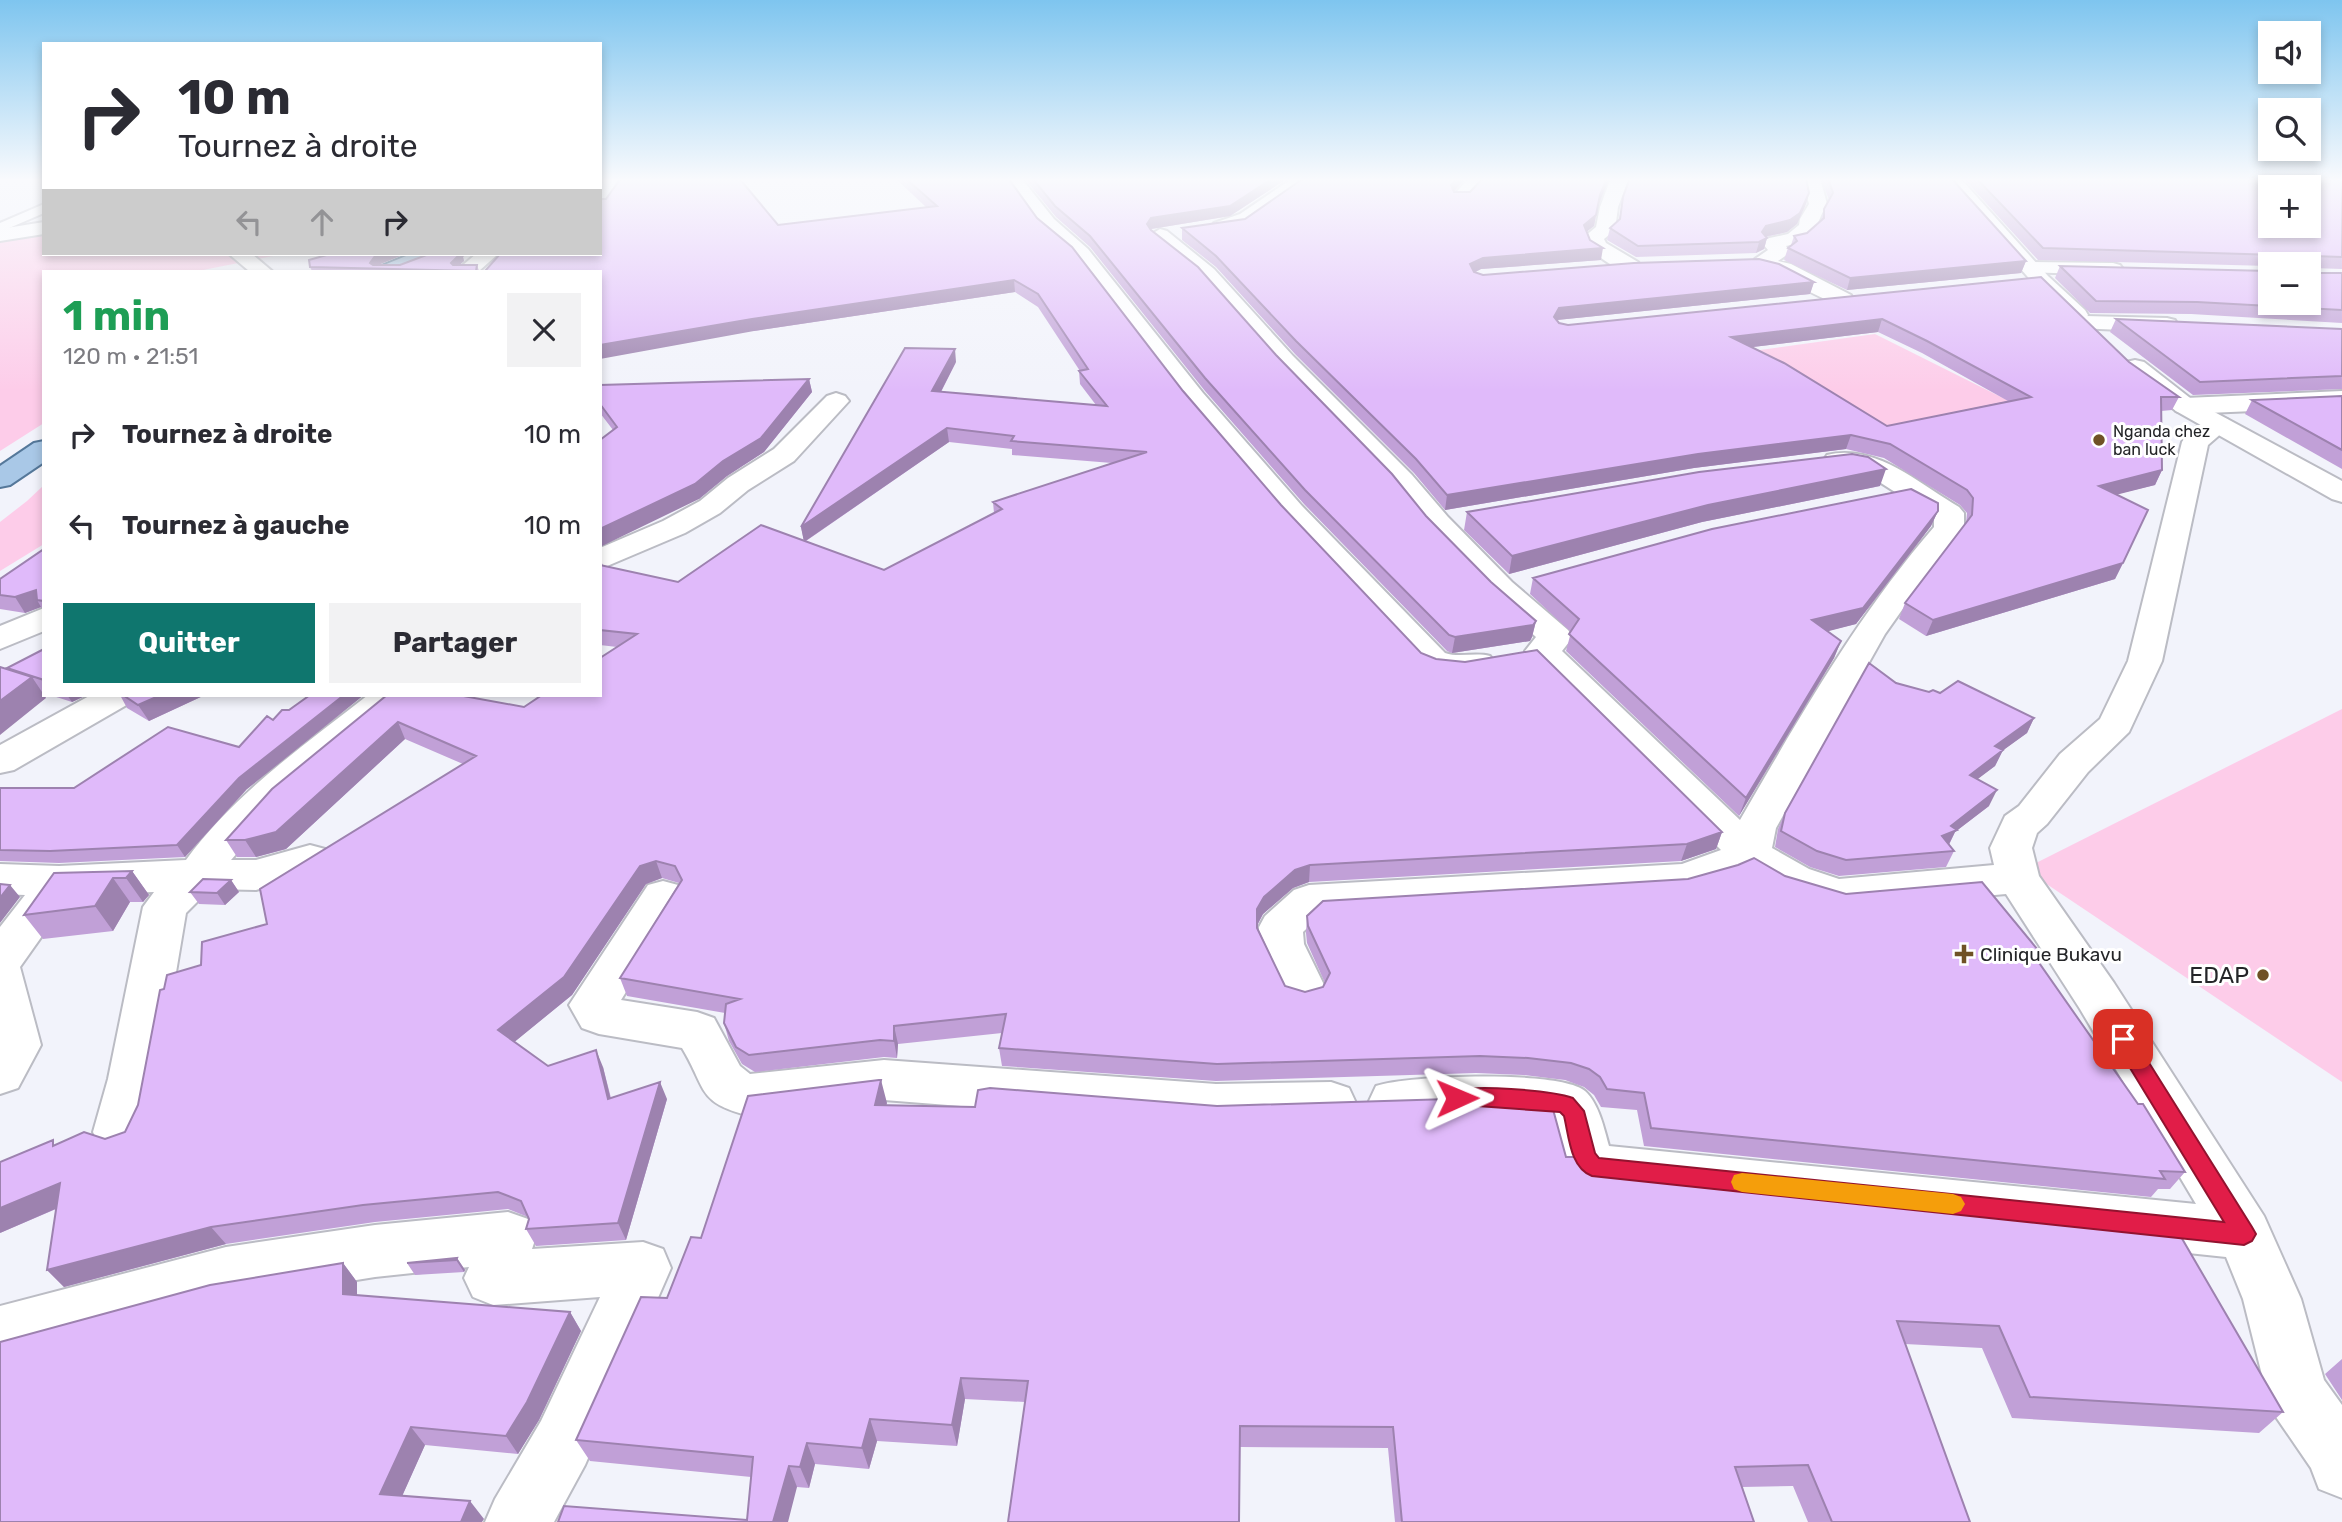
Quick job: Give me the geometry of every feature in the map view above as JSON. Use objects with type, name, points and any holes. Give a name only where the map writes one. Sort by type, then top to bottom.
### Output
[{"type":"main road","points":[[388,270],[423,256]]},
{"type":"main road","points":[[0,479],[42,450]]},
{"type":"street","points":[[1076,249],[1194,398],[1292,512],[1433,660],[1453,667],[1521,655],[1556,637],[1514,585],[1437,523],[1402,481],[1285,361],[1207,273],[1177,249]]},
{"type":"street","points":[[1602,249],[1631,266]]},
{"type":"street","points":[[1771,264],[1765,259],[1782,252],[1779,249]]},
{"type":"street","points":[[2007,249],[2029,277],[2112,349],[2201,415],[2342,493]]},
{"type":"street","points":[[242,256],[261,270]]},
{"type":"street","points":[[468,270],[486,256]]},
{"type":"street","points":[[1744,262],[1784,268],[1843,300]]},
{"type":"street","points":[[1593,269],[1657,265]]},
{"type":"street","points":[[2029,277],[2135,270]]},
{"type":"street","points":[[1807,303],[1870,297]]},
{"type":"street","points":[[2085,323],[2191,324]]},
{"type":"street","points":[[2201,415],[2342,399]]},
{"type":"street","points":[[602,559],[674,527],[710,507],[738,484],[784,455],[836,401]]},
{"type":"street","points":[[2201,415],[2145,661],[2116,724],[2074,762],[2033,815],[2019,826],[2011,848],[2018,878],[2096,996],[2244,1234],[2272,1299],[2298,1395],[2333,1446],[2342,1466]]},
{"type":"street","points":[[1750,854],[1756,828],[1839,681],[1923,558],[1949,528],[1950,513],[1910,491],[1874,465],[1860,460],[1809,465]]},
{"type":"street","points":[[1870,500],[1910,491]]},
{"type":"street","points":[[1437,523],[1478,517]]},
{"type":"street","points":[[0,639],[42,619]]},
{"type":"street","points":[[1521,655],[1750,854],[1794,880],[1839,894],[2018,878]]},
{"type":"street","points":[[0,761],[113,697]]},
{"type":"street","points":[[120,1132],[133,1079],[165,907],[198,876],[214,852],[266,795],[382,697]]},
{"type":"street","points":[[1303,989],[1281,944],[1281,927],[1309,901],[1682,879],[1716,870],[1750,854]]},
{"type":"street","points":[[0,879],[59,881],[256,875],[310,859]]},
{"type":"street","points":[[0,960],[59,881]]},
{"type":"street","points":[[663,896],[593,1005],[599,1015],[697,1031],[708,1045],[721,1082],[740,1094],[754,1096],[884,1080],[1216,1105],[1419,1101],[1476,1097],[1523,1100],[1565,1104],[1574,1111],[1585,1156],[1592,1167],[2244,1234]]},
{"type":"street","points":[[0,973],[17,1045],[0,1074]]},
{"type":"street","points":[[0,1335],[226,1274],[375,1251],[508,1237],[493,1278],[643,1268],[562,1443],[518,1522]]},
{"type":"shaded area","points":[[0,249],[42,249],[42,256],[273,256],[203,270],[42,270],[42,424],[0,451]]},
{"type":"shaded area","points":[[1875,334],[2019,406],[1914,447],[1746,352]]},
{"type":"shaded area","points":[[42,487],[42,545],[0,571],[0,522]]},
{"type":"shaded area","name":"EDAP","points":[[2342,709],[2342,1082],[2024,869]]},
{"type":"building","points":[[602,249],[1074,249],[1183,391],[1281,505],[1421,653],[1436,659],[1465,662],[1537,650],[1722,832],[1687,844],[1310,865],[1295,870],[1264,897],[1257,909],[1257,928],[1285,986],[1305,992],[1323,987],[1330,973],[1308,926],[1307,916],[1323,901],[1688,879],[1754,858],[1785,876],[1846,894],[1982,882],[2038,950],[2030,950],[2138,1104],[2143,1104],[2185,1172],[2160,1171],[2165,1179],[1651,1128],[1644,1093],[1607,1089],[1600,1077],[1589,1069],[1571,1063],[1528,1058],[1480,1056],[1217,1064],[999,1048],[1006,1014],[894,1026],[894,1041],[880,1040],[749,1055],[736,1047],[724,1023],[726,1004],[740,999],[620,978],[682,880],[675,866],[656,861],[640,866],[564,977],[498,1030],[548,1066],[596,1050],[608,1099],[660,1082],[618,1223],[526,1229],[529,1219],[521,1201],[498,1192],[363,1205],[211,1227],[47,1270],[60,1183],[0,1208],[0,1162],[53,1140],[53,1146],[84,1132],[105,1139],[125,1132],[138,1105],[160,990],[164,989],[167,975],[201,965],[202,942],[267,924],[260,889],[476,756],[398,722],[276,832],[245,840],[226,840],[272,789],[385,697],[469,697],[524,707],[539,697],[602,697],[602,657],[637,634],[602,630],[602,565],[678,582],[761,525],[884,570],[1002,509],[993,502],[1147,452],[1011,441],[1014,436],[947,428],[801,527],[905,348],[955,349],[932,391],[1107,406],[1079,371],[1088,369],[1038,294],[1014,280],[602,345],[602,270],[486,270],[498,256],[602,256]]},
{"type":"building","points":[[1101,249],[1175,249],[1198,267],[1276,355],[1392,474],[1426,516],[1491,582],[1536,621],[1533,625],[1455,637],[1449,635],[1305,490],[1205,378]]},
{"type":"building","points":[[1208,249],[1591,249],[1483,258],[1470,264],[1474,272],[1483,275],[1634,263],[1759,259],[1779,264],[1814,282],[1559,308],[1554,317],[1559,323],[1568,325],[2041,277],[2129,362],[2179,397],[2161,397],[2162,470],[2099,486],[2148,510],[2123,563],[1933,620],[1905,603],[1972,515],[1973,498],[1967,490],[1890,444],[1851,435],[1698,454],[1447,495],[1416,459],[1296,341]],"holes":[[[1882,319],[2031,397],[1887,426],[1784,363],[1731,337]]]},
{"type":"building","points":[[1790,249],[2015,249],[2026,261],[1850,278]]},
{"type":"building","points":[[2077,249],[2342,249],[2342,257],[2321,256],[2321,252],[2258,252],[2258,254]]},
{"type":"building","points":[[323,256],[375,256],[370,263],[373,265],[400,265],[424,256],[458,256],[451,263],[453,265],[477,265],[476,270],[310,267],[309,260]]},
{"type":"building","points":[[2060,266],[2258,271],[2258,305],[2096,301]]},
{"type":"building","points":[[2321,273],[2342,273],[2342,310],[2321,309]]},
{"type":"building","points":[[2116,319],[2342,329],[2342,376],[2200,382]]},
{"type":"building","points":[[809,379],[761,438],[723,461],[695,484],[602,528],[602,438],[617,427],[602,407],[602,385]]},
{"type":"building","points":[[2342,396],[2342,450],[2252,400]]},
{"type":"building","points":[[1852,454],[1868,457],[1886,469],[1708,505],[1512,556],[1467,512],[1699,472]]},
{"type":"building","points":[[1911,489],[1938,503],[1938,511],[1863,608],[1812,620],[1841,641],[1746,798],[1569,634],[1579,619],[1533,578],[1712,529]]},
{"type":"building","points":[[42,550],[42,601],[37,600],[36,590],[15,597],[0,595],[0,579]]},
{"type":"building","points":[[42,650],[42,679],[7,668]]},
{"type":"building","points":[[1869,663],[1896,683],[1929,692],[1933,690],[1940,693],[1958,681],[2034,718],[1995,746],[2003,750],[1970,775],[1997,790],[1951,826],[1957,830],[1942,836],[1954,851],[1846,860],[1817,851],[1781,831],[1785,813]]},
{"type":"building","points":[[0,667],[32,677],[0,701]]},
{"type":"building","points":[[126,697],[156,697],[138,705]]},
{"type":"building","points":[[307,697],[341,697],[239,778],[177,845],[50,851],[0,850],[0,788],[74,788],[168,727],[239,747],[267,716],[273,720],[282,710],[289,710]]},
{"type":"building","points":[[132,871],[126,878],[113,878],[95,906],[24,915],[54,873]]},
{"type":"building","points":[[203,879],[231,880],[217,893],[190,892]]},
{"type":"building","points":[[0,884],[10,885],[0,898]]},
{"type":"building","points":[[881,1080],[875,1105],[975,1107],[978,1090],[990,1088],[1217,1106],[1482,1098],[1551,1102],[1566,1157],[1578,1157],[1601,1170],[2177,1230],[2283,1412],[2030,1397],[1999,1326],[1897,1321],[1970,1522],[1832,1522],[1808,1465],[1735,1467],[1754,1522],[1402,1522],[1393,1427],[1240,1426],[1239,1522],[1008,1522],[1028,1381],[961,1378],[952,1425],[870,1419],[862,1448],[807,1443],[800,1467],[789,1466],[773,1522],[558,1522],[564,1506],[747,1520],[753,1457],[576,1440],[641,1297],[667,1298],[691,1237],[701,1238],[748,1096]]},
{"type":"building","points":[[457,1258],[456,1260],[407,1263]]},
{"type":"building","points":[[343,1263],[343,1294],[570,1312],[527,1402],[506,1436],[411,1427],[380,1494],[470,1501],[461,1522],[0,1522],[0,1342],[210,1285]]},
{"type":"slow traffic","points":[[1742,1182],[1953,1204]]},
{"type":"place","name":"Nganda chez ban luck","points":[[2099,440]]},
{"type":"place","name":"Clinique Bukavu","points":[[1964,954]]},
{"type":"place","name":"EDAP","points":[[2263,975]]},
{"type":"route","points":[[1457,1098],[1565,1104],[1574,1111],[1585,1156],[1592,1167],[2244,1234],[2123,1039]]}]
